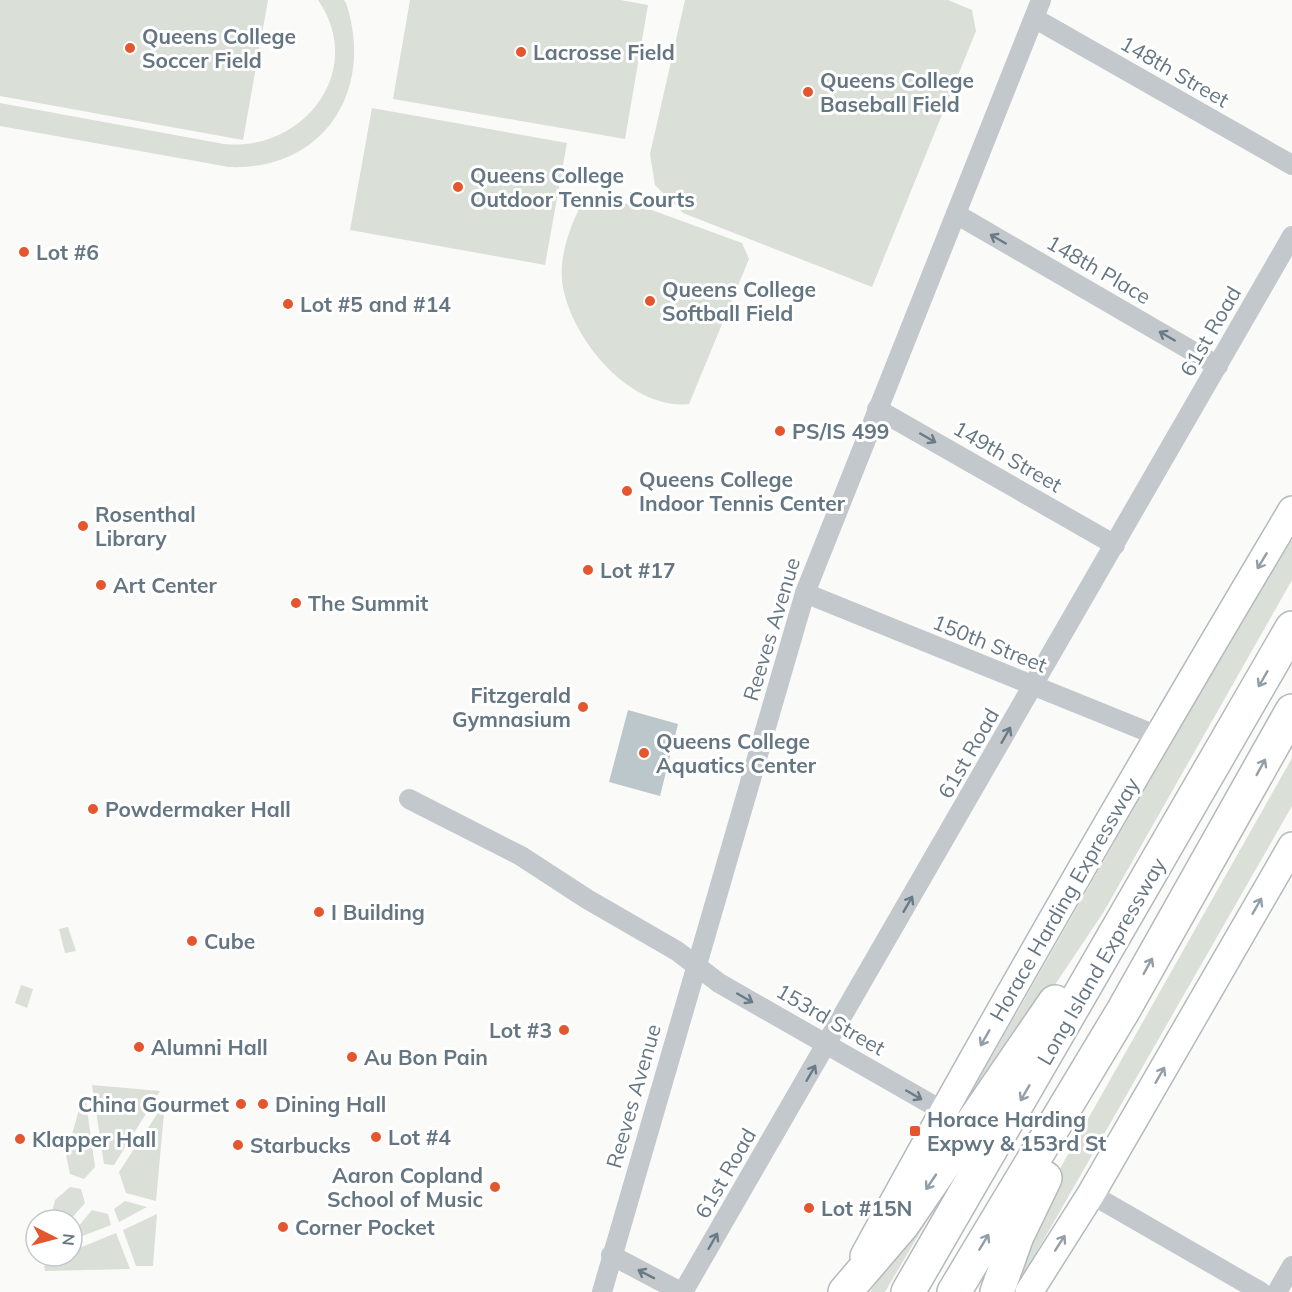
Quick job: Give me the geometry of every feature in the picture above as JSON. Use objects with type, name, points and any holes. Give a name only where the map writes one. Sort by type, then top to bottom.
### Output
[{"type":"highway","name":"Long Island Expressway","points":[[908,1292],[1139,897],[1292,628]]},
{"type":"highway","name":"Long Island Expressway","points":[[954,1292],[1123,1011],[1292,711]]},
{"type":"highway","points":[[845,1292],[903,1224],[1065,988],[1139,897]]},
{"type":"highway","points":[[997,1292],[1017,1236],[1123,1011]]},
{"type":"main road","name":"Horace Harding Expressway","points":[[845,1292],[943,1111],[1158,736],[1292,510]]},
{"type":"main road","points":[[1029,1292],[1091,1194],[1292,846]]},
{"type":"street","name":"148th Street","points":[[1038,9],[1292,165]]},
{"type":"street","name":"Reeves Avenue","points":[[602,1292],[805,593],[1038,9]]},
{"type":"street","name":"148th Place","points":[[956,214],[1218,366]]},
{"type":"street","name":"61st Road","points":[[682,1292],[1034,687],[1292,236]]},
{"type":"street","name":"149th Street","points":[[877,409],[1115,545]]},
{"type":"street","name":"150th Street","points":[[805,593],[1158,736]]},
{"type":"street","name":"153rd Street","points":[[408,799],[522,856],[587,899],[677,951],[719,983],[943,1111]]},
{"type":"street","points":[[1091,1194],[1261,1292]]},
{"type":"street","points":[[611,1256],[682,1292]]},
{"type":"street","points":[[1277,1292],[1292,1266]]},
{"type":"shaded area","name":"Queens College Soccer Field","points":[[0,0],[268,0],[243,140],[0,96]]},
{"type":"shaded area","points":[[318,0],[344,0],[346,3],[353,35],[353,66],[347,94],[334,119],[315,140],[291,155],[262,165],[229,167],[0,126],[0,103],[224,144],[253,143],[279,135],[301,121],[319,102],[331,79],[335,54],[331,27]]},
{"type":"shaded area","name":"Lacrosse Field","points":[[410,0],[620,0],[648,5],[625,139],[393,99]]},
{"type":"shaded area","name":"Queens College Baseball Field","points":[[685,0],[948,0],[972,10],[976,31],[872,287],[683,213],[655,185],[650,154]]},
{"type":"shaded area","name":"Queens College Outdoor Tennis Courts","points":[[372,108],[567,143],[545,265],[350,230]]},
{"type":"shaded area","name":"Queens College Softball Field","points":[[584,199],[638,205],[742,243],[749,259],[689,404],[668,403],[647,396],[628,385],[594,352],[570,312],[562,280],[563,256],[569,232]]},
{"type":"shaded area","points":[[1292,532],[1292,580],[1103,913],[971,1110],[964,1105]]},
{"type":"shaded area","name":"Queens College Aquatics Center","points":[[628,710],[678,724],[660,796],[609,782]]},
{"type":"shaded area","points":[[1292,758],[1292,806],[1024,1274],[1017,1270],[1032,1218]]},
{"type":"shaded area","points":[[68,927],[76,951],[65,953],[59,929]]},
{"type":"shaded area","points":[[21,985],[33,989],[27,1008],[15,1003]]},
{"type":"shaded area","points":[[92,1085],[160,1091],[114,1165],[104,1164]]},
{"type":"shaded area","points":[[86,1102],[95,1167],[84,1179],[70,1174],[66,1155],[81,1103]]},
{"type":"shaded area","points":[[165,1102],[156,1201],[126,1193],[119,1172]]},
{"type":"shaded area","points":[[70,1187],[81,1189],[85,1203],[81,1208],[53,1208],[55,1200]]},
{"type":"shaded area","points":[[125,1201],[147,1207],[119,1222],[114,1209]]},
{"type":"shaded area","points":[[924,1207],[932,1212],[885,1292],[870,1292]]},
{"type":"shaded area","points":[[92,1210],[108,1214],[111,1225],[84,1235],[84,1220]]},
{"type":"shaded area","points":[[157,1214],[153,1266],[136,1266],[123,1230]]},
{"type":"shaded area","points":[[116,1233],[130,1269],[45,1271],[44,1268],[84,1268],[84,1246]]},
{"type":"place","name":"Queens College Soccer Field","points":[[130,48]]},
{"type":"place","name":"Lacrosse Field","points":[[521,52]]},
{"type":"place","name":"Queens College Baseball Field","points":[[808,92]]},
{"type":"place","name":"Queens College Outdoor Tennis Courts","points":[[458,187]]},
{"type":"place","name":"Lot #6","points":[[24,252]]},
{"type":"place","name":"Queens College Softball Field","points":[[650,301]]},
{"type":"place","name":"Lot #5 and #14","points":[[288,304]]},
{"type":"place","name":"PS/IS 499","points":[[780,431]]},
{"type":"place","name":"Queens College Indoor Tennis Center","points":[[627,491]]},
{"type":"place","name":"Rosenthal Library","points":[[83,526]]},
{"type":"place","name":"Lot #17","points":[[588,570]]},
{"type":"place","name":"Art Center","points":[[101,585]]},
{"type":"place","name":"The Summit","points":[[296,603]]},
{"type":"place","name":"Fitzgerald Gymnasium","points":[[583,707]]},
{"type":"place","name":"Queens College Aquatics Center","points":[[644,753]]},
{"type":"place","name":"Powdermaker Hall","points":[[93,809]]},
{"type":"place","name":"I Building","points":[[319,912]]},
{"type":"place","name":"Cube","points":[[192,941]]},
{"type":"place","name":"Lot #3","points":[[564,1030]]},
{"type":"place","name":"Alumni Hall","points":[[139,1047]]},
{"type":"place","name":"Au Bon Pain","points":[[352,1057]]},
{"type":"place","name":"China Gourmet","points":[[241,1104]]},
{"type":"place","name":"Dining Hall","points":[[263,1104]]},
{"type":"place","name":"Horace Harding Expwy & 153rd St","points":[[915,1131]]},
{"type":"place","name":"Lot #4","points":[[376,1137]]},
{"type":"place","name":"Klapper Hall","points":[[20,1139]]},
{"type":"place","name":"Starbucks","points":[[238,1145]]},
{"type":"place","name":"Aaron Copland School of Music","points":[[495,1187]]},
{"type":"place","name":"Lot #15N","points":[[809,1208]]},
{"type":"place","name":"Corner Pocket","points":[[283,1227]]}]
